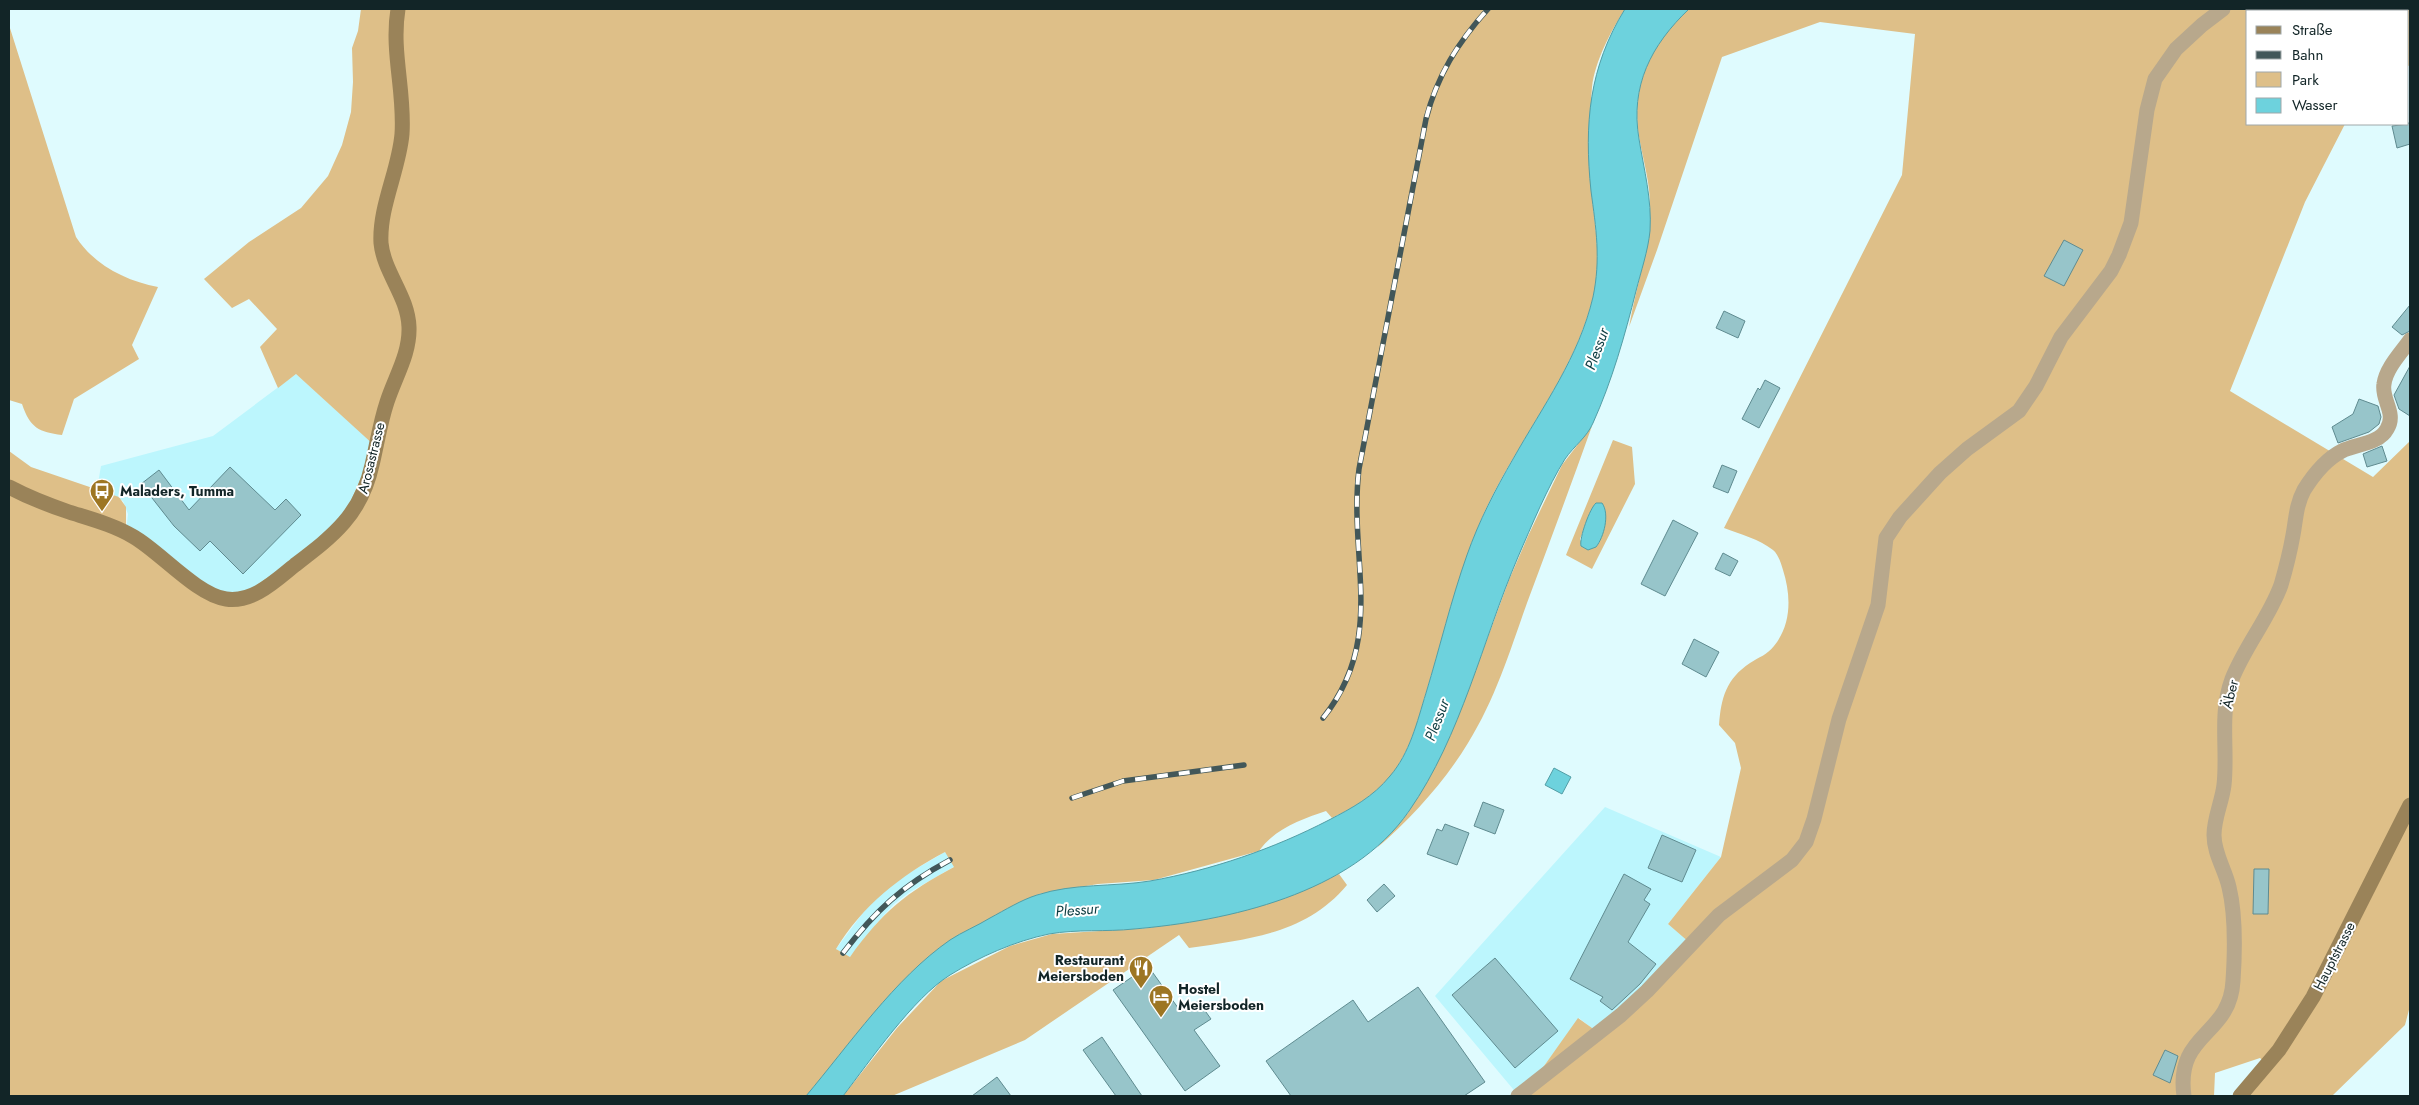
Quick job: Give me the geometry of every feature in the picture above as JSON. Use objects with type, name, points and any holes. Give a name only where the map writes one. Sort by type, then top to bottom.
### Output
[{"type":"main road","name":"Arosastrasse","points":[[9,488],[49,505],[126,532],[208,593],[229,600],[244,598],[259,592],[314,551],[346,522],[364,492],[384,410],[408,347],[409,325],[406,310],[388,269],[381,242],[382,225],[402,134],[402,113],[396,55],[398,9]]},
{"type":"main road","name":"Hauptstrasse","points":[[2240,1096],[2279,1050],[2313,997],[2410,805]]},
{"type":"street","points":[[1518,1096],[1621,1015],[1647,991],[1719,915],[1782,868],[1799,852],[1811,830],[1839,719],[1878,605],[1886,538],[1900,517],[1940,473],[1967,449],[2019,411],[2036,386],[2061,337],[2111,271],[2125,242],[2131,223],[2147,110],[2155,79],[2176,49],[2223,9]]},
{"type":"street","name":"Äber","points":[[2184,1096],[2182,1074],[2187,1055],[2223,1014],[2229,1002],[2233,982],[2232,902],[2227,879],[2216,854],[2214,834],[2224,784],[2225,714],[2232,680],[2268,614],[2281,584],[2290,550],[2296,509],[2300,498],[2315,475],[2333,457],[2376,438],[2388,428],[2390,412],[2384,390],[2384,381],[2388,371],[2410,340]]},
{"type":"shaded area","points":[[296,374],[376,446],[359,504],[267,587],[229,600],[126,532],[128,514],[123,501],[114,495],[97,489],[101,466],[213,436]]},
{"type":"shaded area","points":[[1605,807],[1721,857],[1668,924],[1691,943],[1599,1034],[1579,1018],[1544,1066],[1518,1095],[1435,996]]},
{"type":"shaded area","points":[[945,852],[955,866],[910,892],[894,904],[850,957],[836,949],[865,910],[883,891],[902,877]]},
{"type":"green space","points":[[361,9],[1625,9],[1604,46],[1596,67],[1592,87],[1591,182],[1596,233],[1597,270],[1593,297],[1584,327],[1572,356],[1494,492],[1481,520],[1459,581],[1416,725],[1405,753],[1394,772],[1379,788],[1352,808],[1332,818],[1326,811],[1298,821],[1272,837],[1259,851],[1154,880],[1098,884],[1039,894],[952,939],[902,983],[806,1096],[9,1096],[9,451],[31,467],[119,497],[126,507],[126,533],[202,589],[236,599],[338,530],[375,446],[296,374],[278,388],[260,347],[277,329],[249,299],[232,308],[204,279],[249,242],[301,208],[328,176],[342,145],[351,112],[353,82],[352,48],[358,31]],"holes":[[[945,852],[954,867],[922,885],[896,905],[873,927],[850,957],[836,949],[870,905],[913,871]]]},
{"type":"green space","points":[[1689,9],[2410,9],[2409,66],[2409,10],[2246,10],[2246,125],[2344,125],[2305,202],[2230,391],[2373,477],[2410,441],[2410,1006],[2405,1025],[2332,1096],[2240,1096],[2267,1064],[2260,1058],[2215,1073],[2214,1096],[1517,1096],[1544,1066],[1578,1018],[1599,1033],[1690,943],[1668,924],[1721,857],[1741,768],[1735,743],[1719,725],[1723,698],[1735,676],[1774,646],[1784,628],[1788,609],[1786,580],[1775,552],[1756,540],[1724,528],[1902,175],[1915,34],[1820,22],[1722,57],[1629,327],[1648,237],[1650,206],[1637,122],[1640,85],[1653,52],[1675,23]]},
{"type":"green space","points":[[9,25],[76,237],[83,247],[101,264],[134,281],[158,287],[132,345],[139,359],[74,399],[62,435],[47,432],[36,427],[28,419],[22,404],[9,400]]},
{"type":"green space","points":[[1592,426],[1508,657],[1478,727],[1437,786],[1415,812],[1377,848],[1408,813],[1440,757],[1468,691],[1509,580],[1528,536],[1562,465]]},
{"type":"green space","points":[[1613,440],[1632,447],[1635,484],[1592,569],[1566,555]],"holes":[[[1605,508],[1605,517],[1599,543],[1596,547],[1584,548],[1580,539],[1589,518]]]},
{"type":"green space","points":[[1339,874],[1347,885],[1331,901],[1295,924],[1255,937],[1189,948],[1179,935],[1025,1040],[892,1096],[843,1096],[897,1028],[941,981],[1010,946],[1052,934],[1148,928],[1258,906],[1298,892]]},
{"type":"water","name":"Plessur","points":[[1625,9],[1689,9],[1664,37],[1654,52],[1646,68],[1638,101],[1639,139],[1649,196],[1650,231],[1646,254],[1612,374],[1600,407],[1587,433],[1565,459],[1546,494],[1505,589],[1457,719],[1427,782],[1409,811],[1385,840],[1355,863],[1322,883],[1285,898],[1209,919],[1170,925],[1049,934],[1010,945],[985,956],[950,975],[921,999],[893,1031],[843,1096],[806,1096],[856,1034],[910,973],[959,934],[1019,902],[1051,891],[1150,881],[1219,865],[1264,849],[1329,820],[1354,806],[1377,790],[1397,767],[1408,747],[1416,726],[1456,589],[1477,530],[1500,482],[1559,381],[1587,319],[1597,270],[1596,231],[1589,166],[1589,119],[1597,74],[1604,52]]},
{"type":"water","points":[[1596,503],[1602,503],[1606,513],[1605,525],[1596,547],[1588,550],[1581,546],[1583,530]]},
{"type":"water","points":[[1554,768],[1571,777],[1562,794],[1545,785]]},
{"type":"building","points":[[2410,121],[2410,144],[2397,148],[2392,126],[2409,125]]},
{"type":"building","points":[[2064,240],[2083,250],[2064,286],[2044,276]]},
{"type":"building","points":[[2410,305],[2410,331],[2402,335],[2392,327]]},
{"type":"building","points":[[1724,311],[1745,321],[1738,338],[1716,328]]},
{"type":"building","points":[[2410,366],[2410,416],[2399,409],[2394,395]]},
{"type":"building","points":[[1765,380],[1780,388],[1759,428],[1742,419],[1758,388],[1760,390]]},
{"type":"building","points":[[2359,399],[2378,406],[2381,417],[2379,424],[2369,432],[2338,443],[2332,427],[2353,414]]},
{"type":"building","points":[[2382,446],[2387,461],[2367,467],[2363,454]]},
{"type":"building","points":[[1722,465],[1737,471],[1728,493],[1713,487]]},
{"type":"building","points":[[230,467],[275,510],[286,499],[301,515],[243,574],[210,541],[200,551],[174,526],[141,484],[159,470],[189,510]]},
{"type":"building","points":[[1673,520],[1698,533],[1665,596],[1641,584]]},
{"type":"building","points":[[1723,553],[1738,561],[1730,576],[1715,569]]},
{"type":"building","points":[[1694,639],[1719,652],[1706,677],[1682,664]]},
{"type":"building","points":[[1483,802],[1504,810],[1495,834],[1474,826]]},
{"type":"building","points":[[1445,824],[1469,833],[1457,865],[1427,854],[1437,829],[1442,831]]},
{"type":"building","points":[[1662,835],[1696,850],[1682,882],[1648,868]]},
{"type":"building","points":[[2254,869],[2269,869],[2268,914],[2253,914]]},
{"type":"building","points":[[1624,874],[1651,889],[1644,900],[1650,904],[1628,942],[1656,964],[1640,984],[1612,1010],[1600,1001],[1603,997],[1570,979]]},
{"type":"building","points":[[1384,884],[1395,896],[1377,912],[1367,900]]},
{"type":"building","points":[[1495,958],[1558,1031],[1515,1068],[1452,995]]},
{"type":"building","points":[[1148,966],[1181,1012],[1198,1001],[1211,1019],[1194,1030],[1220,1066],[1185,1091],[1113,990]]},
{"type":"building","points":[[1418,987],[1485,1082],[1464,1096],[1291,1096],[1266,1061],[1353,1000],[1368,1022]]},
{"type":"building","points":[[1102,1037],[1142,1096],[1116,1096],[1083,1050]]},
{"type":"building","points":[[2165,1050],[2178,1056],[2170,1083],[2153,1075]]},
{"type":"building","points":[[997,1077],[1011,1096],[972,1096]]},
{"type":"railway","points":[[1323,718],[1342,688],[1354,658],[1360,628],[1361,598],[1357,503],[1359,469],[1426,119],[1436,88],[1450,60],[1467,34],[1488,9]]},
{"type":"railway","points":[[1072,798],[1123,781],[1244,765]]},
{"type":"railway","points":[[843,953],[867,924],[891,900],[918,879],[950,860]]},
{"type":"place","name":"Maladers, Tumma","points":[[102,512]]},
{"type":"place","name":"Restaurant Meiersboden","points":[[1141,989]]},
{"type":"place","name":"Hostel Meiersboden","points":[[1161,1018]]}]
